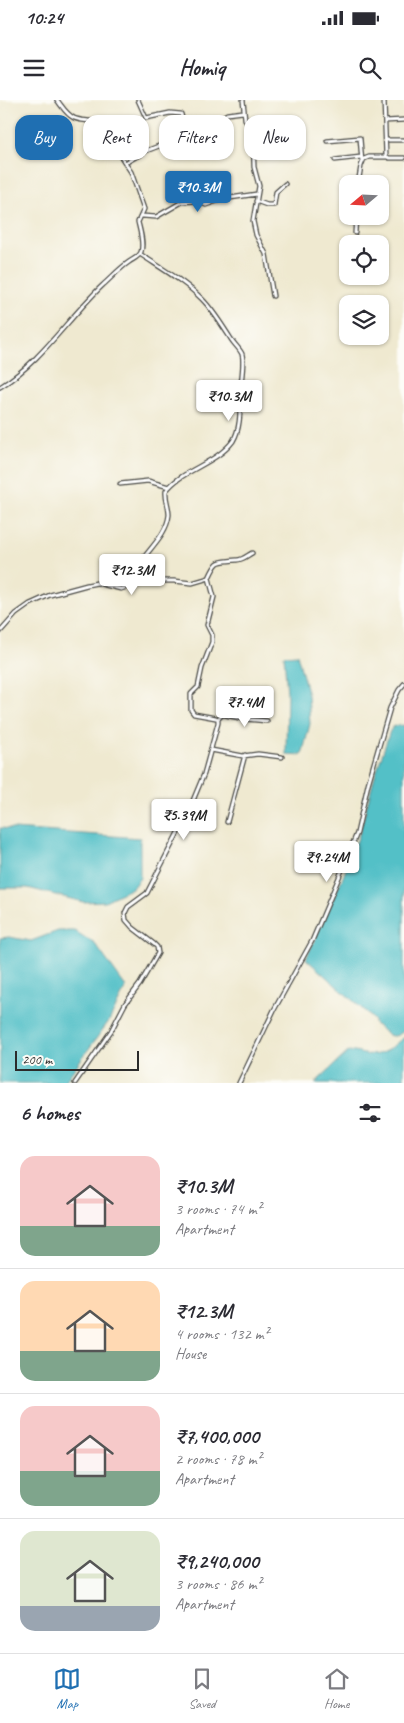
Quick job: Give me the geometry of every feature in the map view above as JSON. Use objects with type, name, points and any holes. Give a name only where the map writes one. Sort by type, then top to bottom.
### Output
[{"type":"street","points":[[57,100],[73,118],[96,122],[100,125],[135,180],[144,209],[138,219],[141,237],[140,254]]},
{"type":"street","points":[[138,100],[146,118],[159,115]]},
{"type":"street","points":[[243,100],[244,112],[253,136],[254,167],[259,186],[253,218],[256,235],[266,254],[273,296]]},
{"type":"street","points":[[384,100],[387,157]]},
{"type":"street","points":[[226,115],[244,112]]},
{"type":"street","points":[[160,115],[170,113],[181,115]]},
{"type":"street","points":[[385,121],[404,120]]},
{"type":"street","points":[[327,141],[360,138],[362,160],[360,175]]},
{"type":"street","points":[[386,140],[404,140]]},
{"type":"street","points":[[125,163],[159,146]]},
{"type":"street","points":[[335,160],[404,158]]},
{"type":"street","points":[[256,201],[267,205],[274,205],[276,192],[284,184]]},
{"type":"street","points":[[141,216],[156,217],[182,202],[196,201],[206,205],[223,199],[257,194]]},
{"type":"street","points":[[355,225],[355,233]]},
{"type":"street","points":[[0,387],[18,375],[49,345],[100,288],[121,268],[140,254]]},
{"type":"street","points":[[140,254],[193,291],[203,301],[225,328],[231,340],[241,352],[242,359],[240,409],[236,434],[233,440],[212,460],[169,487],[166,494],[169,514],[166,525],[159,539],[142,560],[148,580]]},
{"type":"street","points":[[120,484],[148,482],[169,487]]},
{"type":"street","points":[[218,719],[194,714],[191,710],[190,702],[191,694],[198,687],[202,668],[212,642],[212,635],[207,625],[214,597],[209,578],[215,566],[220,562],[240,560],[252,553]]},
{"type":"street","points":[[0,632],[16,614],[40,599],[92,584],[121,589],[148,580],[174,580],[192,583],[209,578]]},
{"type":"street","points":[[239,1083],[275,1007],[312,941],[340,875],[357,833],[368,784],[390,708],[404,684]]},
{"type":"street","points":[[75,1083],[111,1031],[125,1004],[142,981],[158,953],[157,947],[154,944],[129,924],[125,912],[128,907],[145,896],[187,815],[204,774],[218,719],[220,716],[225,715],[266,721]]},
{"type":"street","points":[[211,750],[245,756],[258,754],[282,757]]},
{"type":"street","points":[[226,822],[245,756]]},
{"type":"water","points":[[297,654],[308,695],[310,724],[302,755],[286,754],[287,693],[284,655]]},
{"type":"water","points":[[404,725],[404,1031],[391,1036],[374,1024],[369,1015],[306,959],[343,877],[359,835],[374,779],[390,731],[394,726]]},
{"type":"water","points":[[0,828],[140,838],[140,878],[132,888],[105,901],[83,902],[28,888],[0,888]]},
{"type":"water","points":[[58,931],[75,931],[95,944],[126,987],[109,1021],[64,1083],[0,1083],[0,938],[9,937],[31,941]]},
{"type":"water","points":[[404,1037],[404,1083],[315,1083],[348,1052],[371,1055],[382,1053]]}]
